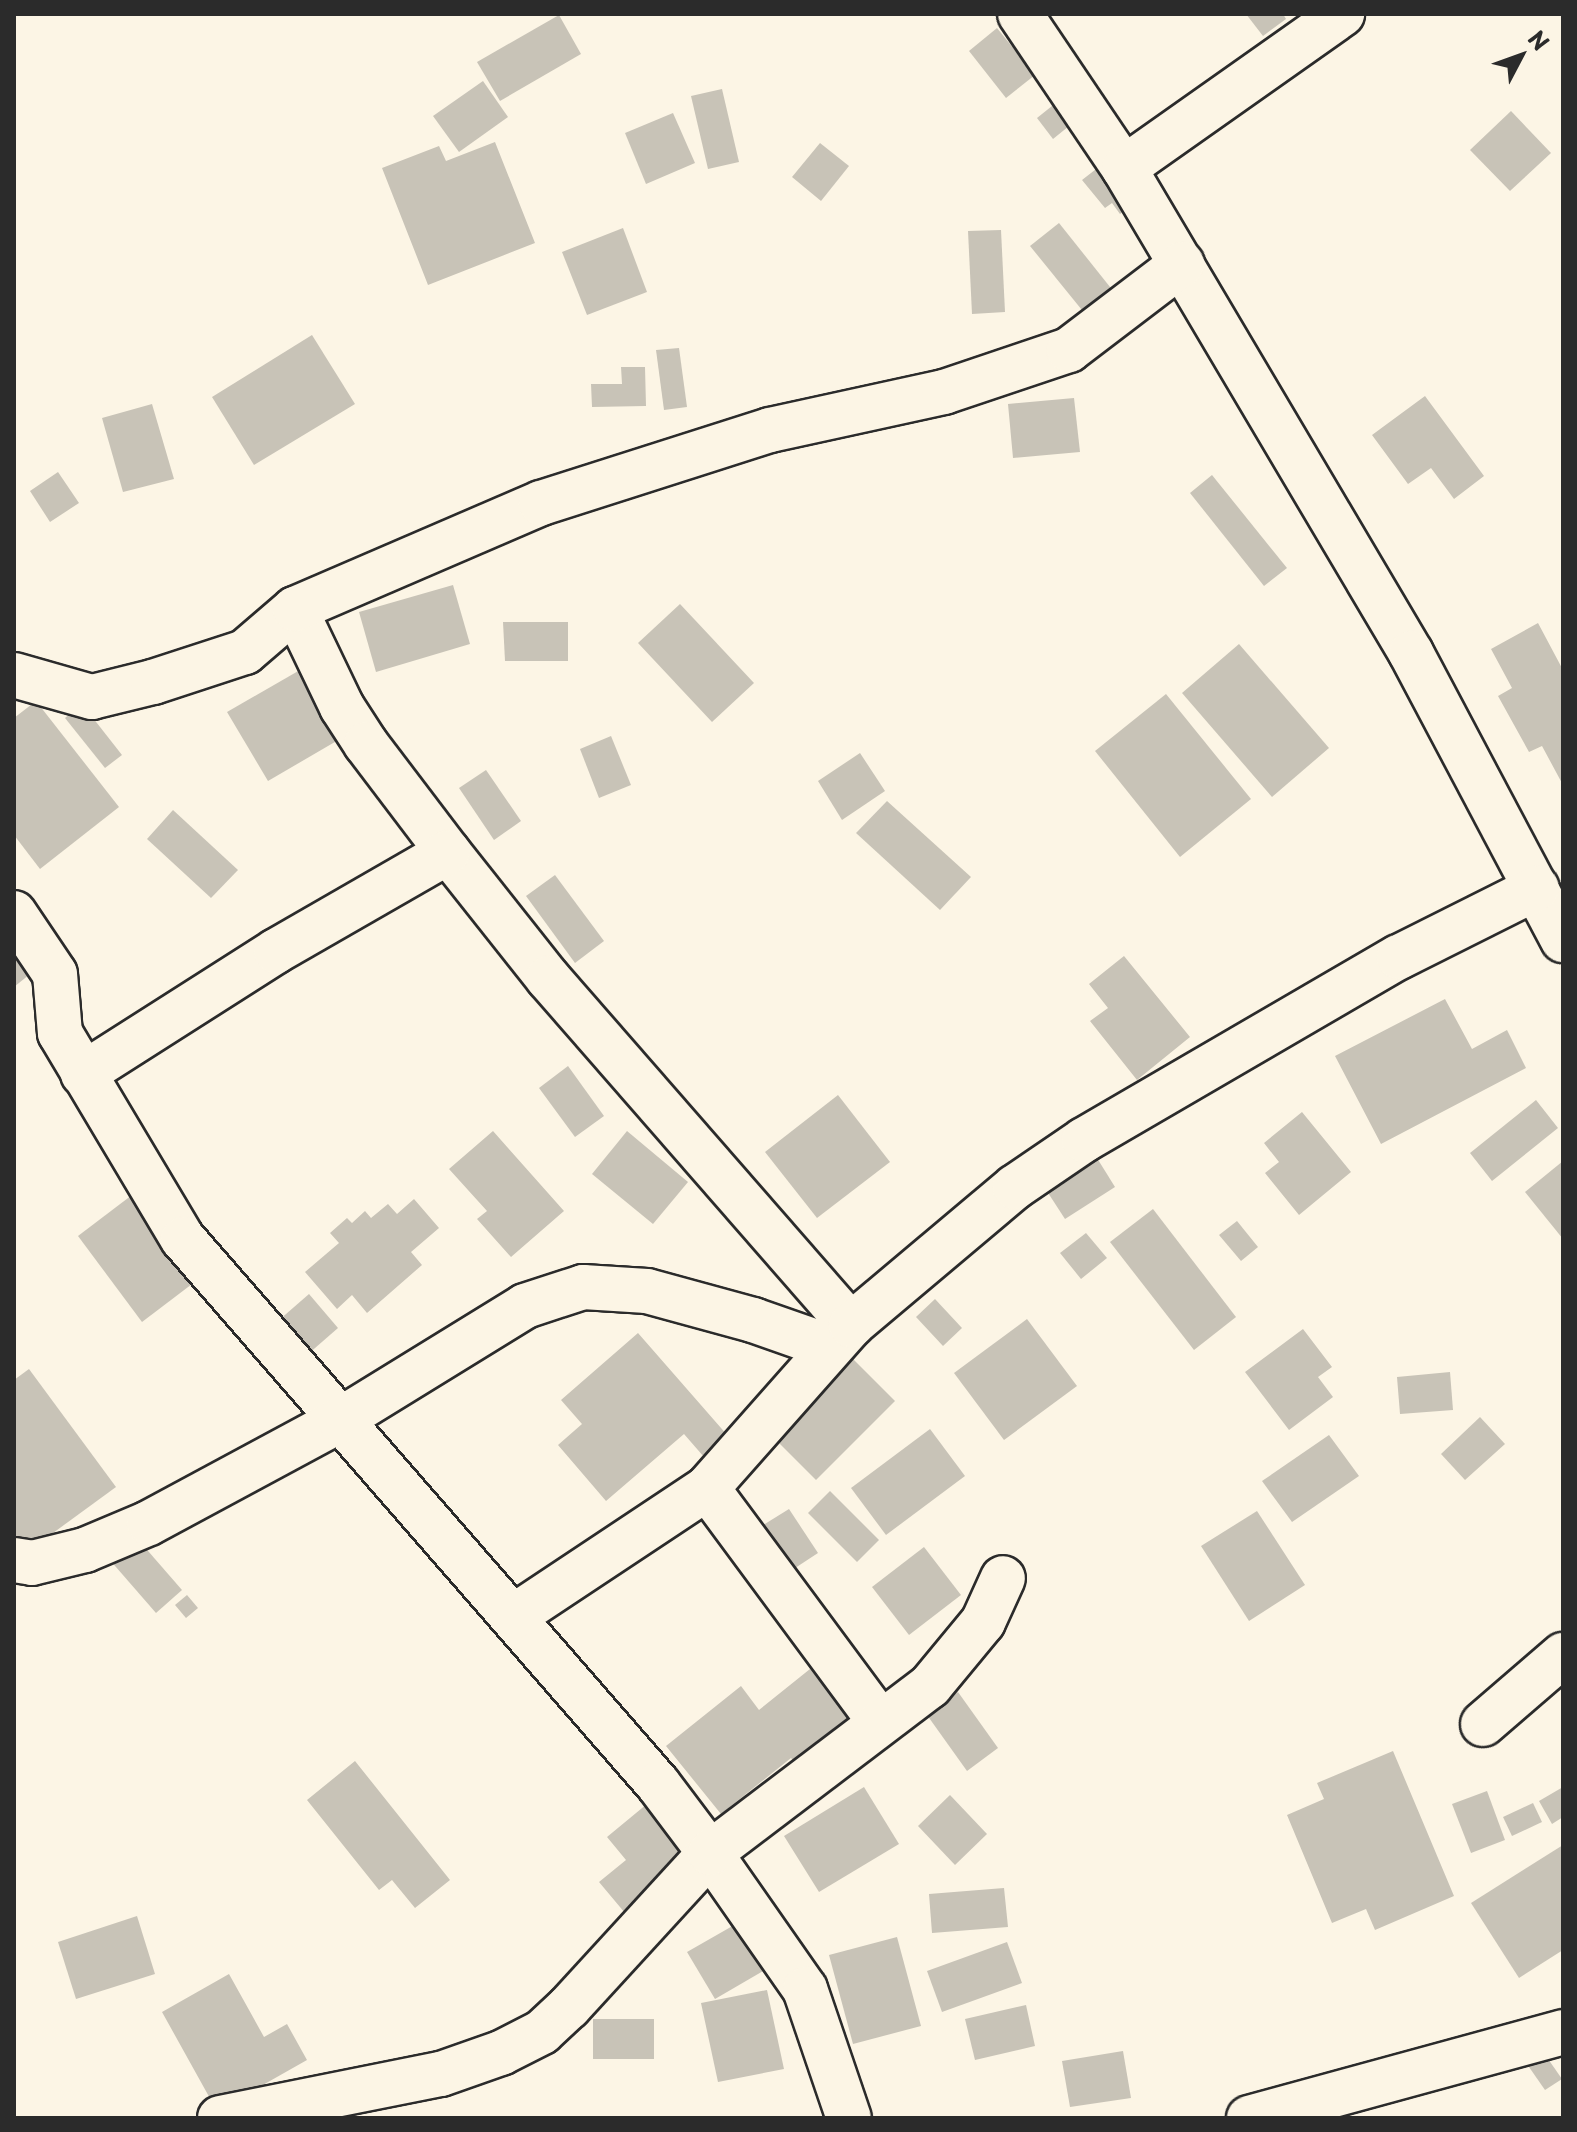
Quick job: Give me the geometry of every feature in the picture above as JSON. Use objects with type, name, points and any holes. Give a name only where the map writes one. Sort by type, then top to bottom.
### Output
[{"type":"street","points":[[1020,14],[1124,168],[1411,653],[1563,940]]},
{"type":"street","points":[[1124,168],[1342,14]]},
{"type":"street","points":[[14,675],[92,697],[138,686],[245,652],[295,609],[541,503],[770,430],[944,392],[1069,350],[1182,264]]},
{"type":"street","points":[[295,609],[350,719],[448,852],[841,1336]]},
{"type":"street","points":[[83,1074],[276,951],[448,852]]},
{"type":"street","points":[[513,1617],[707,1488],[841,1336],[1015,1187],[1084,1140],[1399,957],[1537,888]]},
{"type":"street","points":[[14,913],[55,974],[60,1033],[183,1239],[658,1784],[805,1989],[849,2118]]},
{"type":"street","points":[[14,1560],[32,1563],[85,1550],[149,1523],[340,1420],[525,1306],[583,1287],[647,1291],[753,1320],[841,1336]]},
{"type":"street","points":[[707,1488],[880,1722]]},
{"type":"street","points":[[220,2118],[441,2074],[501,2053],[542,2032],[569,2007],[710,1853],[930,1686],[983,1622],[1003,1578]]},
{"type":"street","points":[[1483,1724],[1563,1655]]},
{"type":"street","points":[[1249,2118],[1563,2032]]},
{"type":"building","points":[[1246,14],[1283,14],[1286,19],[1263,36]]},
{"type":"building","points":[[559,15],[581,54],[500,101],[477,62]]},
{"type":"building","points":[[997,28],[1035,75],[1006,98],[969,51]]},
{"type":"building","points":[[483,81],[508,117],[459,152],[433,116]]},
{"type":"building","points":[[722,89],[739,162],[708,169],[691,96]]},
{"type":"building","points":[[1057,102],[1074,122],[1053,139],[1037,118]]},
{"type":"building","points":[[1511,111],[1551,153],[1510,191],[1470,150]]},
{"type":"building","points":[[673,113],[695,163],[646,184],[625,133]]},
{"type":"building","points":[[495,142],[535,243],[428,285],[382,168],[439,146],[446,161]]},
{"type":"building","points":[[820,143],[849,166],[821,201],[792,177]]},
{"type":"building","points":[[1100,166],[1132,205],[1120,214],[1112,203],[1105,208],[1082,180]]},
{"type":"building","points":[[1059,223],[1114,292],[1086,315],[1030,246]]},
{"type":"building","points":[[623,228],[647,292],[587,315],[562,252]]},
{"type":"building","points":[[1001,230],[1005,312],[972,314],[968,231]]},
{"type":"building","points":[[312,335],[355,404],[254,465],[212,397]]},
{"type":"building","points":[[679,348],[687,407],[664,410],[656,350]]},
{"type":"building","points":[[621,367],[645,367],[646,406],[592,407],[591,384],[622,384]]},
{"type":"building","points":[[1425,396],[1484,476],[1454,499],[1431,468],[1408,484],[1372,435]]},
{"type":"building","points":[[1074,398],[1080,452],[1013,458],[1008,404]]},
{"type":"building","points":[[152,404],[174,479],[123,492],[102,418]]},
{"type":"building","points":[[58,472],[79,503],[50,522],[30,491]]},
{"type":"building","points":[[1212,475],[1287,568],[1264,586],[1190,493]]},
{"type":"building","points":[[453,585],[470,644],[376,672],[359,612]]},
{"type":"building","points":[[680,604],[754,683],[712,722],[638,643]]},
{"type":"building","points":[[503,622],[568,622],[568,661],[505,661]]},
{"type":"building","points":[[1538,623],[1563,670],[1563,785],[1542,746],[1529,752],[1498,696],[1512,688],[1491,649]]},
{"type":"building","points":[[1239,644],[1329,748],[1272,797],[1182,693]]},
{"type":"building","points":[[300,670],[340,739],[268,781],[227,712]]},
{"type":"building","points":[[1166,694],[1251,799],[1180,857],[1095,751]]},
{"type":"building","points":[[36,701],[119,807],[40,869],[14,835],[14,718]]},
{"type":"building","points":[[82,704],[122,755],[105,768],[65,718]]},
{"type":"building","points":[[611,736],[631,785],[599,798],[580,749]]},
{"type":"building","points":[[860,753],[885,791],[842,820],[818,781]]},
{"type":"building","points":[[486,770],[521,821],[494,840],[459,788]]},
{"type":"building","points":[[887,801],[971,877],[940,910],[856,833]]},
{"type":"building","points":[[173,810],[238,870],[211,898],[147,839]]},
{"type":"building","points":[[555,875],[604,941],[575,963],[526,896]]},
{"type":"building","points":[[14,953],[30,974],[14,987]]},
{"type":"building","points":[[1124,956],[1190,1037],[1137,1080],[1090,1021],[1108,1008],[1089,984]]},
{"type":"building","points":[[1445,999],[1472,1049],[1507,1030],[1526,1068],[1381,1144],[1335,1056]]},
{"type":"building","points":[[568,1066],[604,1116],[575,1137],[539,1088]]},
{"type":"building","points":[[838,1095],[890,1162],[817,1218],[765,1152]]},
{"type":"building","points":[[1536,1100],[1558,1128],[1492,1181],[1470,1153]]},
{"type":"building","points":[[1302,1112],[1351,1172],[1299,1215],[1265,1173],[1279,1162],[1264,1143]]},
{"type":"building","points":[[493,1131],[564,1211],[511,1257],[477,1219],[487,1211],[449,1169]]},
{"type":"building","points":[[627,1131],[688,1182],[653,1224],[592,1174]]},
{"type":"building","points":[[1092,1150],[1115,1187],[1065,1219],[1041,1182]]},
{"type":"building","points":[[1563,1161],[1563,1239],[1525,1192]]},
{"type":"building","points":[[132,1195],[196,1281],[142,1322],[78,1236]]},
{"type":"building","points":[[414,1199],[439,1228],[411,1252],[422,1265],[367,1313],[352,1295],[337,1309],[305,1272],[339,1243],[330,1233],[347,1218],[352,1223],[365,1211],[371,1218],[388,1204],[397,1214]]},
{"type":"building","points":[[1153,1209],[1236,1317],[1194,1350],[1110,1242]]},
{"type":"building","points":[[1237,1221],[1258,1247],[1241,1261],[1219,1235]]},
{"type":"building","points":[[1086,1233],[1107,1258],[1081,1279],[1060,1253]]},
{"type":"building","points":[[309,1294],[338,1328],[307,1355],[278,1321]]},
{"type":"building","points":[[935,1299],[962,1328],[943,1346],[916,1317]]},
{"type":"building","points":[[1027,1319],[1077,1386],[1004,1440],[954,1373]]},
{"type":"building","points":[[1303,1329],[1332,1367],[1318,1377],[1333,1397],[1289,1430],[1245,1372]]},
{"type":"building","points":[[638,1333],[728,1436],[704,1457],[684,1434],[606,1501],[558,1445],[582,1424],[561,1400]]},
{"type":"building","points":[[844,1350],[895,1401],[816,1480],[766,1430]]},
{"type":"building","points":[[29,1369],[116,1487],[27,1552],[14,1535],[14,1380]]},
{"type":"building","points":[[1450,1372],[1453,1410],[1400,1414],[1397,1377]]},
{"type":"building","points":[[1480,1417],[1505,1444],[1465,1480],[1441,1454]]},
{"type":"building","points":[[930,1429],[965,1476],[886,1535],[851,1488]]},
{"type":"building","points":[[1329,1435],[1359,1476],[1292,1522],[1262,1481]]},
{"type":"building","points":[[830,1491],[879,1540],[857,1562],[808,1513]]},
{"type":"building","points":[[789,1509],[818,1553],[789,1572],[760,1527]]},
{"type":"building","points":[[1257,1511],[1305,1585],[1249,1621],[1201,1546]]},
{"type":"building","points":[[135,1536],[182,1590],[156,1613],[109,1559]]},
{"type":"building","points":[[924,1547],[961,1595],[909,1635],[872,1587]]},
{"type":"building","points":[[187,1595],[198,1608],[186,1618],[175,1605]]},
{"type":"building","points":[[810,1669],[857,1728],[803,1772],[791,1758],[721,1814],[666,1746],[741,1686],[759,1710]]},
{"type":"building","points":[[958,1692],[998,1748],[967,1771],[927,1715]]},
{"type":"building","points":[[1393,1751],[1454,1896],[1375,1930],[1366,1909],[1332,1923],[1287,1815],[1324,1799],[1317,1783]]},
{"type":"building","points":[[355,1761],[450,1880],[415,1908],[392,1880],[379,1890],[307,1800]]},
{"type":"building","points":[[864,1787],[899,1844],[819,1892],[784,1836]]},
{"type":"building","points":[[1563,1787],[1563,1817],[1552,1824],[1539,1801]]},
{"type":"building","points":[[1487,1791],[1505,1840],[1471,1853],[1452,1804]]},
{"type":"building","points":[[950,1795],[987,1834],[955,1865],[918,1826]]},
{"type":"building","points":[[653,1799],[698,1853],[625,1913],[599,1882],[626,1860],[607,1837]]},
{"type":"building","points":[[1533,1803],[1542,1822],[1512,1836],[1503,1817]]},
{"type":"building","points":[[1563,1845],[1563,1950],[1519,1978],[1471,1903]]},
{"type":"building","points":[[1004,1888],[1008,1927],[932,1933],[929,1894]]},
{"type":"building","points":[[137,1916],[155,1974],[76,1999],[58,1942]]},
{"type":"building","points":[[743,1920],[770,1967],[715,1999],[687,1952]]},
{"type":"building","points":[[897,1937],[921,2026],[853,2044],[829,1955]]},
{"type":"building","points":[[1007,1942],[1022,1983],[942,2012],[927,1971]]},
{"type":"building","points":[[229,1974],[264,2037],[287,2024],[307,2060],[217,2111],[162,2012]]},
{"type":"building","points":[[767,1990],[784,2069],[718,2082],[701,2003]]},
{"type":"building","points":[[1026,2005],[1035,2046],[975,2060],[965,2019]]},
{"type":"building","points":[[593,2019],[654,2019],[654,2059],[593,2059]]},
{"type":"building","points":[[1123,2051],[1131,2098],[1070,2107],[1062,2061]]},
{"type":"building","points":[[1546,2056],[1562,2079],[1545,2090],[1529,2067]]}]
